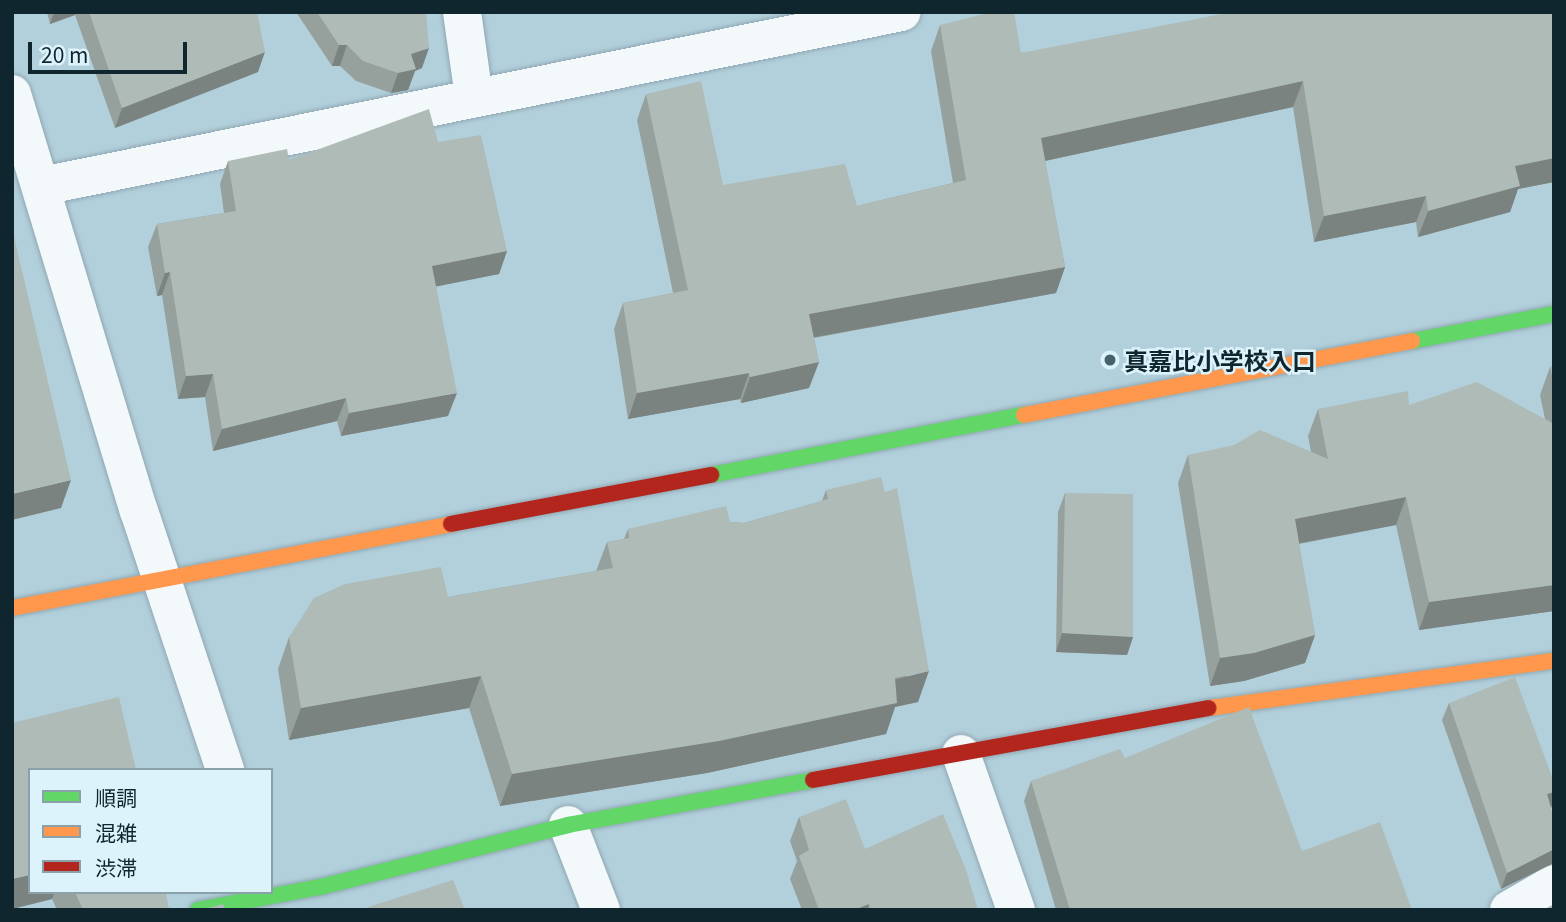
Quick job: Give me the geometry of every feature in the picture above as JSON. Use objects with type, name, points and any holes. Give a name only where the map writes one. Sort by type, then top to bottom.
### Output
[{"type":"street","points":[[463,12],[474,96]]},
{"type":"street","points":[[42,186],[821,20],[902,12]]},
{"type":"street","points":[[12,94],[161,579],[224,768]]},
{"type":"street","points":[[12,608],[1554,314]]},
{"type":"street","points":[[198,910],[269,900],[568,825],[1202,709],[1554,661]]},
{"type":"street","points":[[961,754],[1016,910]]},
{"type":"street","points":[[568,825],[601,910]]},
{"type":"street","points":[[1509,910],[1554,884]]},
{"type":"building","points":[[89,12],[257,12],[265,52],[122,108]]},
{"type":"building","points":[[317,12],[426,12],[429,48],[411,54],[416,69],[398,73],[363,61],[347,45],[339,45]]},
{"type":"building","points":[[992,12],[1014,12],[1021,53],[1232,12],[1554,12],[1554,158],[1515,166],[1520,186],[1428,211],[1426,196],[1324,216],[1303,81],[1041,138],[1065,267],[809,314],[819,362],[750,377],[749,373],[637,393],[623,303],[688,290],[646,94],[701,81],[723,185],[845,164],[857,206],[966,180],[940,25]]},
{"type":"building","points":[[429,109],[438,142],[481,135],[507,251],[432,266],[457,393],[349,413],[346,398],[222,429],[213,374],[186,376],[170,272],[165,273],[157,224],[236,211],[228,161],[287,149],[289,160]]},
{"type":"building","points":[[12,228],[71,480],[12,494]]},
{"type":"building","points":[[1554,366],[1554,384],[1550,367]]},
{"type":"building","points":[[1477,382],[1554,424],[1554,585],[1429,602],[1406,497],[1295,519],[1315,635],[1254,653],[1220,658],[1188,455],[1234,445],[1260,430],[1328,459],[1318,409],[1408,391],[1409,405]]},
{"type":"building","points":[[881,477],[885,492],[897,488],[929,671],[895,678],[897,703],[719,741],[512,774],[481,676],[301,708],[289,637],[314,598],[345,584],[441,567],[448,597],[613,568],[607,542],[629,538],[628,529],[726,506],[730,522],[744,523],[828,499],[826,490]]},
{"type":"building","points":[[1065,493],[1133,494],[1133,637],[1062,633]]},
{"type":"building","points":[[1515,677],[1554,782],[1554,792],[1547,794],[1554,819],[1554,849],[1507,873],[1449,703]]},
{"type":"building","points":[[119,697],[136,768],[28,768],[28,875],[12,879],[12,723]]},
{"type":"building","points":[[1249,707],[1302,851],[1380,822],[1412,910],[1070,910],[1031,781],[1120,749],[1125,758]]},
{"type":"building","points":[[846,799],[865,849],[943,814],[966,870],[978,910],[871,910],[869,904],[854,910],[819,910],[799,856],[809,850],[799,817]]},
{"type":"building","points":[[453,880],[465,910],[369,910],[368,907]]},
{"type":"building","points":[[76,894],[165,894],[169,910],[83,910]]},
{"type":"building","points":[[223,904],[225,910],[201,910]]},
{"type":"building","points":[[1554,904],[1554,910],[1543,910]]},
{"type":"traffic: fast","points":[[1412,341],[1554,314]]},
{"type":"traffic: fast","points":[[711,475],[1024,415]]},
{"type":"traffic: fast","points":[[198,910],[320,887],[568,825],[813,780]]},
{"type":"traffic: slow","points":[[1024,415],[1412,341]]},
{"type":"traffic: slow","points":[[12,608],[451,524]]},
{"type":"traffic: slow","points":[[1209,708],[1554,661]]},
{"type":"traffic: jam","points":[[451,524],[711,475]]},
{"type":"traffic: jam","points":[[813,780],[1209,708]]},
{"type":"place","name":"真嘉比小学校入口","points":[[1110,360]]}]
